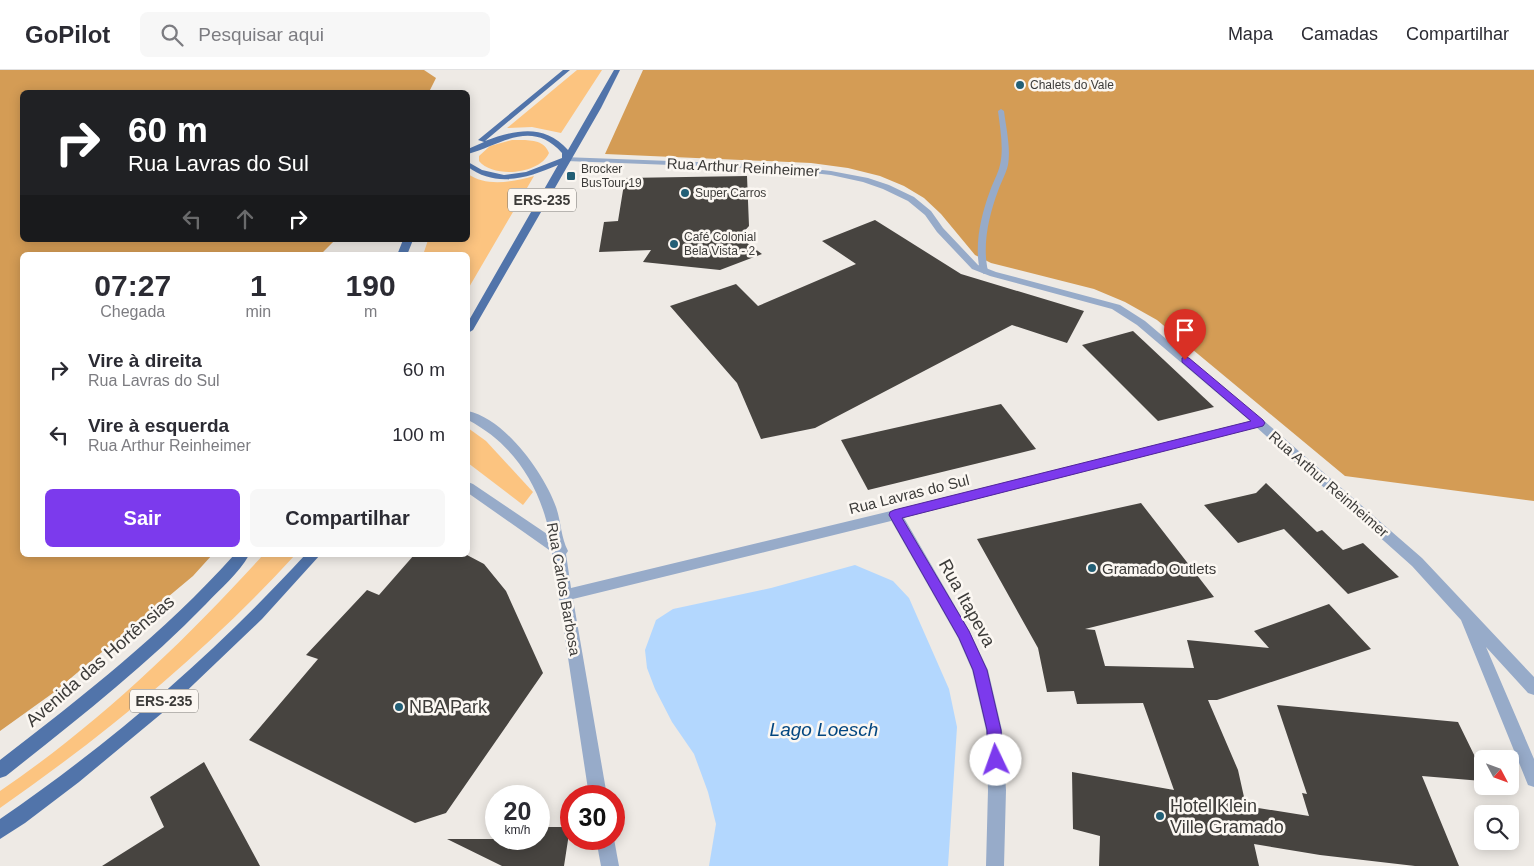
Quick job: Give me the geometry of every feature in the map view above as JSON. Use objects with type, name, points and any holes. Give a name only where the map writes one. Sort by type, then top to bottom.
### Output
[{"type":"main road","points":[[470,150],[567,70]]},
{"type":"main road","name":"ERS-235","points":[[470,327],[597,108],[617,70]]},
{"type":"main road","points":[[470,151],[495,139],[527,134],[554,140],[566,153],[566,159],[539,171],[512,178],[488,176],[477,172],[470,166]]},
{"type":"main road","name":"Avenida das Hortênsias","points":[[0,770],[84,705],[162,639],[225,576],[240,557]]},
{"type":"main road","name":"ERS-235","points":[[0,830],[118,741],[192,677],[279,594],[311,557]]},
{"type":"street","name":"Rua Arthur Reinheimer","points":[[566,159],[777,166],[831,173],[865,180],[886,187],[911,200],[928,213],[940,230],[975,267],[1116,307],[1141,322],[1417,562],[1534,688]]},
{"type":"street","name":"Rua Carlos Barbosa","points":[[470,416],[496,434],[519,456],[537,479],[549,507],[561,551],[565,595],[596,785]]},
{"type":"street","name":"Rua Lavras do Sul","points":[[565,595],[1259,423]]},
{"type":"street","points":[[470,488],[561,551]]},
{"type":"street","name":"Rua Itapeva","points":[[894,515],[964,635],[980,670],[994,730],[997,790],[995,866]]},
{"type":"street","points":[[1464,612],[1534,779]]},
{"type":"street","points":[[607,850],[610,866]]},
{"type":"lane","points":[[984,271],[983,238],[994,192],[1003,167],[1005,142],[1000,111]]},
{"type":"shaded area","points":[[0,70],[424,70],[436,78],[430,90],[20,90],[20,242],[333,242],[323,252],[20,252],[20,557],[210,557],[193,576],[53,693],[0,731]]},
{"type":"shaded area","points":[[577,70],[602,70],[561,133],[532,127],[507,128]]},
{"type":"shaded area","points":[[643,70],[1534,70],[1534,501],[1345,476],[1157,320],[1125,302],[1094,289],[991,263],[975,255],[941,214],[924,198],[904,186],[880,176],[848,168],[811,163],[605,154]]},
{"type":"shaded area","points":[[512,140],[539,142],[547,148],[549,153],[536,166],[516,172],[495,170],[486,167],[479,161],[479,156],[490,146]]},
{"type":"shaded area","points":[[470,175],[483,181],[491,182],[517,180],[534,176],[470,286],[470,252],[424,252],[427,242],[470,242]]},
{"type":"shaded area","points":[[470,429],[486,441],[533,492],[523,505],[470,465]]},
{"type":"shaded area","points":[[261,557],[293,557],[227,625],[154,690],[78,751],[0,808],[0,791],[71,739],[105,710],[171,651]]},
{"type":"water","name":"Lago Loesch","points":[[855,565],[893,581],[909,598],[949,689],[957,727],[948,866],[709,866],[716,824],[708,792],[694,754],[672,722],[655,689],[647,668],[645,650],[656,620],[673,609],[771,588]]},
{"type":"building","points":[[747,176],[749,226],[739,237],[762,254],[720,270],[643,262],[651,250],[599,252],[604,222],[618,221],[625,178]]},
{"type":"building","points":[[875,220],[961,274],[1084,311],[1067,343],[1012,325],[815,428],[761,439],[737,383],[670,306],[736,284],[758,306],[856,264],[822,241]]},
{"type":"building","points":[[1133,331],[1214,407],[1158,421],[1082,345]]},
{"type":"building","points":[[1001,404],[1036,449],[868,490],[841,440]]},
{"type":"building","points":[[1266,483],[1317,532],[1322,530],[1343,550],[1363,543],[1399,577],[1348,594],[1284,529],[1238,543],[1204,505],[1256,493]]},
{"type":"building","points":[[1141,503],[1214,597],[1085,629],[1095,630],[1105,666],[1194,668],[1187,640],[1269,648],[1254,631],[1329,604],[1371,649],[1217,700],[1208,700],[1238,770],[1246,806],[1309,816],[1302,793],[1307,794],[1277,705],[1458,722],[1474,755],[1474,780],[1422,776],[1459,866],[1415,866],[1320,855],[1254,844],[1259,866],[1099,866],[1100,836],[1073,829],[1072,772],[1174,790],[1143,703],[1077,704],[1074,691],[1047,692],[1038,648],[977,539]]},
{"type":"building","name":"NBA Park","points":[[412,557],[470,557],[484,564],[506,591],[543,673],[446,813],[415,823],[249,740],[318,659],[306,655],[367,590],[379,595]]},
{"type":"building","points":[[204,762],[260,866],[102,866],[164,827],[150,797]]},
{"type":"building","points":[[550,827],[560,827],[560,850],[566,850],[564,866],[502,866],[447,839],[485,839],[485,850],[550,850]]},
{"type":"place","name":"Chalets do Vale","points":[[1020,85]]},
{"type":"place","name":"Brocker BusTour 19","points":[[571,176]]},
{"type":"place","name":"Super Carros","points":[[685,193]]},
{"type":"place","name":"Café Colonial Bela Vista - 2","points":[[674,244]]},
{"type":"place","name":"Gramado Outlets","points":[[1092,568]]},
{"type":"place","name":"NBA Park","points":[[399,707]]},
{"type":"place","name":"Hotel Klein Ville Gramado","points":[[1160,816]]},
{"type":"route","points":[[996,760],[994,730],[980,670],[964,635],[894,515],[1259,423],[1185,360]]}]
